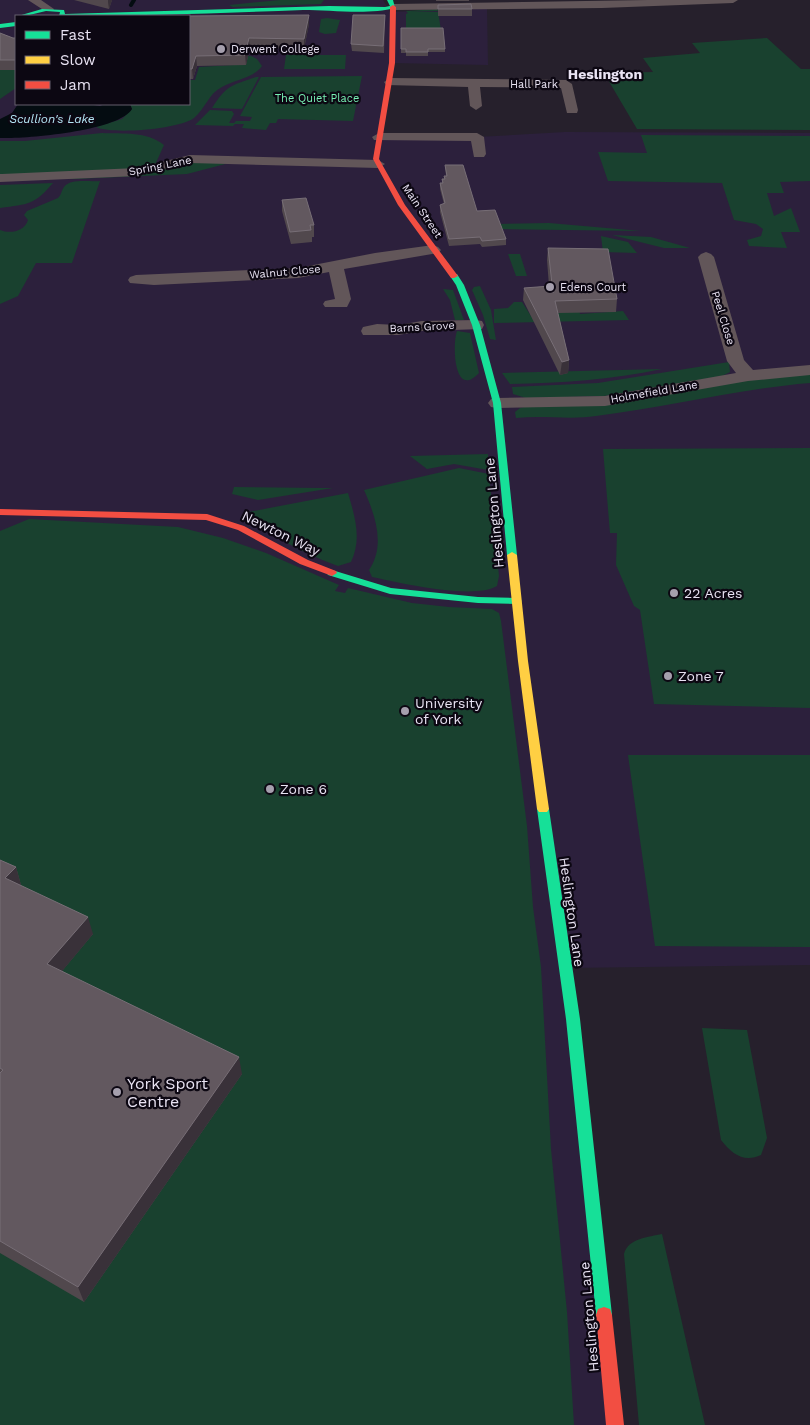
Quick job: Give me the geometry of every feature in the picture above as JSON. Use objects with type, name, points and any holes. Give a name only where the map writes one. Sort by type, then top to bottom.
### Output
[{"type":"street","points":[[57,13],[259,0]]},
{"type":"street","points":[[328,0],[330,5],[340,8]]},
{"type":"street","points":[[27,11],[81,14],[376,8],[392,5],[602,5],[733,0]]},
{"type":"street","points":[[378,164],[376,159],[378,137],[390,82],[394,24],[392,5]]},
{"type":"street","points":[[376,8],[389,13],[394,24]]},
{"type":"street","points":[[0,24],[15,17]]},
{"type":"street","points":[[0,24],[15,24]]},
{"type":"street","name":"Hall Park","points":[[390,82],[566,84],[572,110]]},
{"type":"street","points":[[474,84],[476,106]]},
{"type":"street","points":[[378,137],[477,137],[478,154]]},
{"type":"street","name":"Spring Lane","points":[[2,178],[122,173],[147,170],[190,159],[378,164]]},
{"type":"street","name":"Main Street","points":[[378,164],[433,250],[460,285],[476,325],[497,402]]},
{"type":"street","name":"Walnut Close","points":[[136,280],[298,273],[433,250]]},
{"type":"street","name":"Peel Close","points":[[706,257],[736,361],[748,376]]},
{"type":"street","points":[[331,304],[340,304],[343,299],[336,267]]},
{"type":"street","name":"Barns Grove","points":[[369,332],[377,329],[398,330],[422,326],[476,325]]},
{"type":"street","name":"Holmefield Lane","points":[[497,402],[605,401],[748,376],[810,370]]},
{"type":"street","name":"Heslington Lane","points":[[497,402],[517,601],[554,896],[573,1019],[615,1425]]},
{"type":"street","name":"Newton Way","points":[[0,512],[207,517],[241,528],[304,562],[351,580],[390,591],[478,600],[517,601]]},
{"type":"shaded area","name":"Zone 6","points":[[0,0],[383,0],[390,12],[487,8],[488,65],[392,63],[379,137],[477,137],[565,132],[810,133],[810,965],[565,968],[615,1425],[0,1425]]},
{"type":"green space","points":[[280,0],[324,0],[321,4],[233,7],[229,5]]},
{"type":"green space","points":[[437,9],[439,11],[411,12],[438,12],[441,30],[406,30],[406,14],[408,13],[406,11]]},
{"type":"green space","points":[[321,19],[340,20],[336,33],[325,34],[319,32]]},
{"type":"green space","points":[[767,38],[801,69],[810,69],[810,130],[637,129],[604,73],[653,72],[643,58],[700,53],[692,43]]},
{"type":"green space","points":[[286,55],[346,55],[345,69],[284,69]]},
{"type":"green space","points":[[201,56],[251,56],[257,59],[262,66],[249,76],[218,90],[210,97],[194,118],[186,122],[161,128],[131,131],[116,131],[96,127],[122,119],[132,109],[130,105],[190,105],[190,80],[195,80],[199,67],[234,65]]},
{"type":"green space","points":[[0,62],[15,70],[15,89],[0,99]]},
{"type":"green space","name":"The Quiet Place","points":[[362,76],[353,121],[278,119],[276,123],[270,123],[266,130],[242,128],[244,124],[235,124],[233,126],[195,125],[210,110],[232,111],[234,114],[229,123],[250,121],[252,117],[240,116],[261,77]]},
{"type":"green space","points":[[259,77],[242,109],[212,108],[230,87]]},
{"type":"green space","points":[[102,133],[142,135],[164,145],[155,165],[189,161],[237,161],[187,174],[75,179],[0,178],[0,141],[25,141]]},
{"type":"green space","points":[[641,135],[810,136],[810,181],[780,182],[784,193],[767,193],[774,216],[791,208],[800,232],[781,232],[787,248],[749,246],[747,240],[761,236],[763,229],[756,224],[734,220],[722,183],[608,181],[598,152],[647,153]]},
{"type":"green space","points":[[100,181],[72,263],[36,263],[18,296],[0,304],[0,230],[12,232],[23,227],[28,220],[24,215],[27,211],[58,198],[63,188],[71,182]]},
{"type":"green space","points":[[53,183],[36,200],[0,208],[0,185]]},
{"type":"green space","points":[[549,223],[641,231],[494,229],[492,224]]},
{"type":"green space","points":[[612,235],[651,237],[690,248],[664,248]]},
{"type":"green space","points":[[601,236],[628,242],[637,253],[603,252]]},
{"type":"green space","points":[[508,254],[520,254],[527,276],[516,276]]},
{"type":"green space","points":[[480,286],[491,310],[496,340],[490,339],[483,315],[472,290],[474,287]]},
{"type":"green space","points":[[443,289],[453,290],[464,320],[455,320],[450,300]]},
{"type":"green space","points":[[578,301],[580,314],[623,311],[629,320],[494,323],[494,309],[508,308],[514,302],[522,302],[531,316]]},
{"type":"green space","points":[[457,331],[470,333],[479,373],[471,380],[464,380],[457,367],[455,338]]},
{"type":"green space","points":[[729,362],[730,372],[722,376],[604,396],[526,398],[513,394],[512,387],[598,383]]},
{"type":"green space","points":[[662,369],[586,380],[510,384],[502,373]]},
{"type":"green space","points":[[810,374],[810,383],[756,389],[596,416],[516,418],[515,412],[520,408],[529,406],[607,405],[743,381]]},
{"type":"green space","points":[[810,448],[810,708],[654,704],[640,610],[634,606],[616,565],[617,533],[610,533],[603,449]]},
{"type":"green space","points":[[488,454],[488,470],[454,464],[427,469],[410,456]]},
{"type":"green space","points":[[459,468],[489,474],[499,576],[497,586],[486,590],[455,591],[372,577],[369,570],[377,550],[378,540],[375,520],[364,490]]},
{"type":"green space","points":[[234,487],[333,488],[258,500],[232,494]]},
{"type":"green space","points":[[348,493],[355,519],[356,545],[351,562],[338,566],[298,549],[275,536],[243,513]]},
{"type":"green space","name":"Zone 6","points":[[29,519],[178,527],[223,538],[266,553],[339,585],[335,591],[345,593],[348,588],[412,603],[492,609],[499,613],[527,826],[533,907],[541,967],[551,1149],[567,1312],[574,1425],[0,1425],[0,531]]},
{"type":"green space","points":[[628,755],[810,755],[810,947],[655,946]]},
{"type":"green space","points":[[702,1028],[747,1030],[767,1138],[761,1155],[749,1158],[739,1156],[721,1140]]},
{"type":"green space","points":[[662,1234],[705,1425],[639,1425],[624,1254],[634,1241]]},
{"type":"water","name":"Scullion's Lake","points":[[17,105],[130,105],[132,109],[124,117],[91,128],[50,135],[0,138],[0,119],[12,113]]},
{"type":"building","points":[[471,4],[472,9],[438,9],[438,5]]},
{"type":"building","points":[[309,15],[304,39],[249,38],[245,55],[196,56],[192,69],[190,69],[190,16]]},
{"type":"building","points":[[353,15],[385,15],[383,46],[351,44]]},
{"type":"building","points":[[401,28],[443,28],[445,49],[428,49],[428,52],[406,52],[406,49],[401,49]]},
{"type":"building","points":[[0,33],[15,38],[15,60],[0,60]]},
{"type":"building","points":[[445,165],[463,165],[477,211],[495,210],[506,239],[482,241],[480,237],[449,239],[440,205],[445,203],[440,183],[443,183],[442,179],[445,179],[444,176],[447,176]]},
{"type":"building","points":[[306,198],[314,225],[310,225],[311,230],[290,232],[282,200]]},
{"type":"building","points":[[548,248],[608,249],[617,299],[555,301],[569,360],[562,362],[524,288],[551,286],[553,293]]},
{"type":"building","name":"York Sport Centre","points":[[0,860],[16,867],[5,878],[88,917],[47,964],[239,1057],[78,1287],[0,1241],[0,1073],[3,1070],[0,1068]]},
{"type":"waterway","points":[[131,5],[134,0]]},
{"type":"traffic: fast","points":[[96,15],[329,8],[385,9],[393,7],[390,0]]},
{"type":"traffic: fast","points":[[24,15],[51,9],[62,11],[62,15]]},
{"type":"traffic: fast","points":[[0,26],[15,24]]},
{"type":"traffic: fast","points":[[454,276],[460,285],[476,325],[497,403],[512,555]]},
{"type":"traffic: fast","points":[[332,573],[390,591],[478,600],[517,601]]},
{"type":"traffic: fast","points":[[543,809],[573,1019],[604,1315]]},
{"type":"traffic: slow","points":[[512,555],[523,661],[543,809]]},
{"type":"traffic: jam","points":[[393,7],[392,63],[376,159],[401,205],[454,276]]},
{"type":"traffic: jam","points":[[0,512],[207,517],[241,528],[304,562],[332,573]]},
{"type":"traffic: jam","points":[[604,1315],[615,1425]]},
{"type":"place","name":"Derwent College","points":[[221,49]]},
{"type":"place","name":"Edens Court","points":[[550,287]]},
{"type":"place","name":"22 Acres","points":[[674,593]]},
{"type":"place","name":"Zone 7","points":[[668,676]]},
{"type":"place","name":"University of York","points":[[405,711]]},
{"type":"place","name":"Zone 6","points":[[270,789]]},
{"type":"place","name":"York Sport Centre","points":[[117,1092]]},
{"type":"district","name":"Heslington","points":[[605,74]]}]
